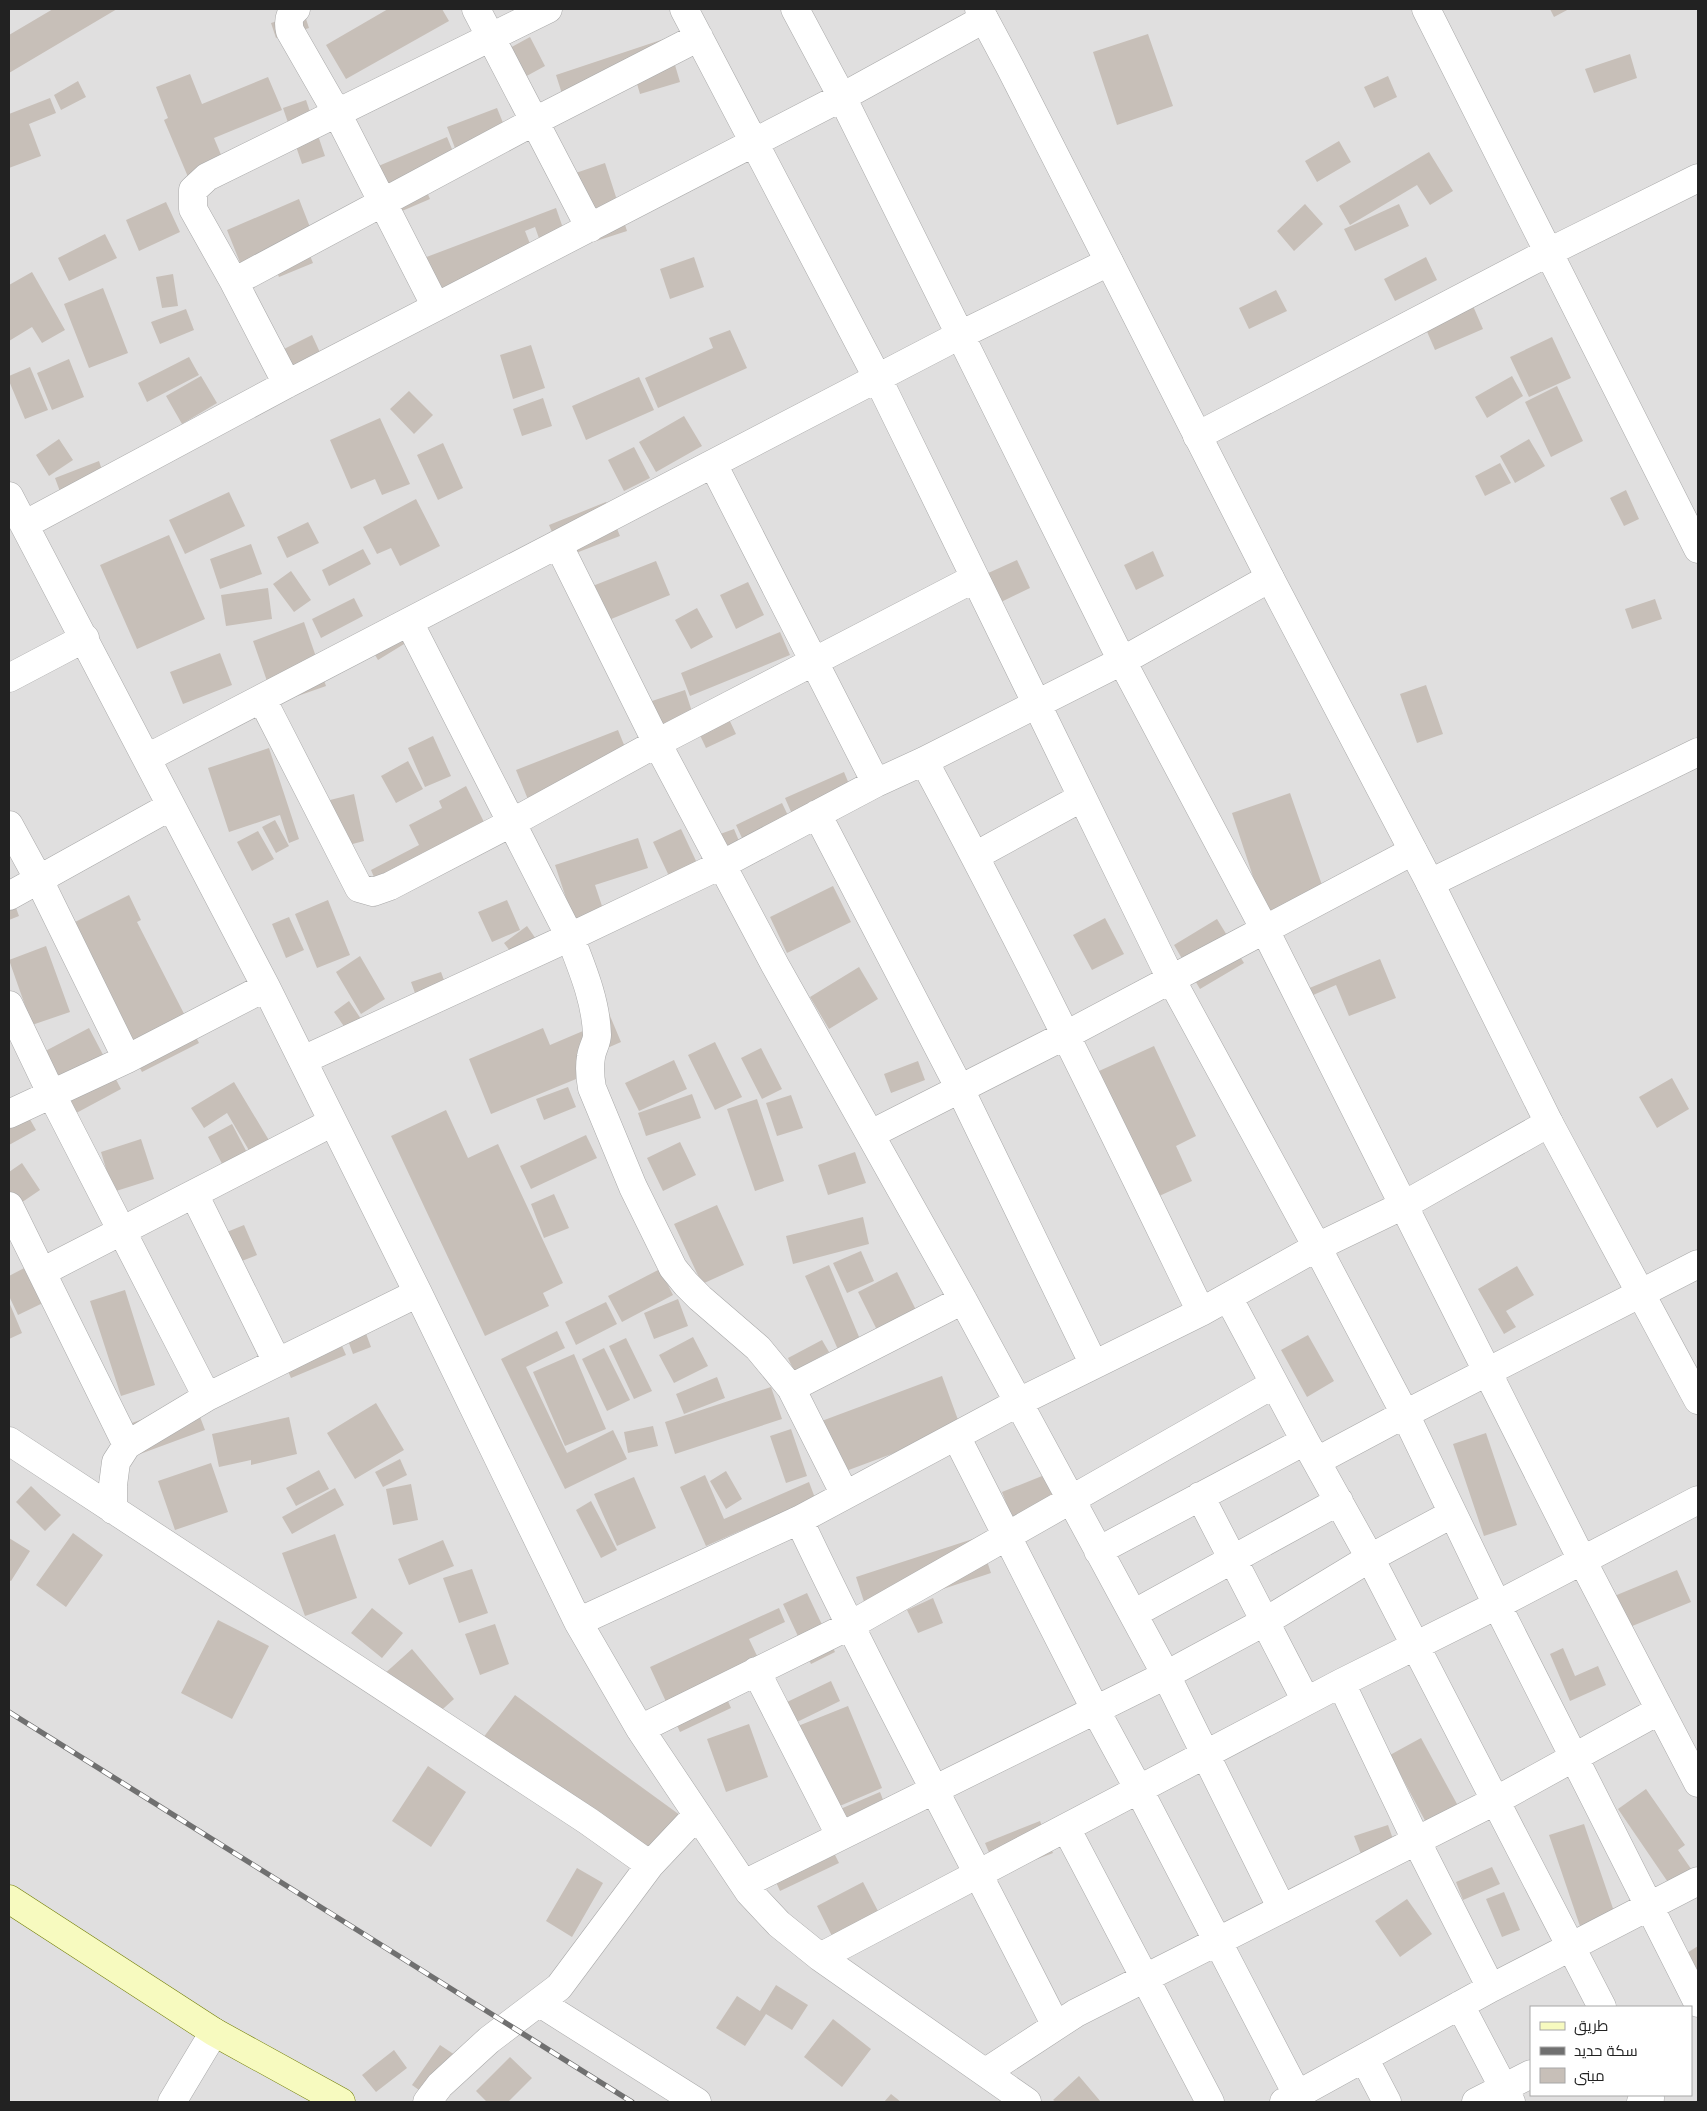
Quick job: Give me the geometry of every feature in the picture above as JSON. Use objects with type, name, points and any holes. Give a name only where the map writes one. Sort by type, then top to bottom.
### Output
[{"type":"main road","points":[[9,1899],[214,2032],[341,2102]]},
{"type":"street","points":[[296,9],[292,12],[288,22],[290,31],[337,113],[436,307]]},
{"type":"street","points":[[476,9],[590,228]]},
{"type":"street","points":[[287,384],[234,282],[193,209],[193,190],[208,177],[548,9]]},
{"type":"street","points":[[684,9],[878,379],[1171,979],[1317,1247],[1405,1414],[1497,1605],[1698,2003]]},
{"type":"street","points":[[795,9],[842,97],[1122,662],[1265,930],[1582,1560],[1698,1783]]},
{"type":"street","points":[[1426,9],[1698,550]]},
{"type":"street","points":[[24,525],[287,384],[842,97],[988,12],[1109,262],[1270,578],[1430,883],[1549,1123],[1698,1400]]},
{"type":"street","points":[[234,282],[535,121],[700,37]]},
{"type":"street","points":[[1198,436],[1549,252],[1698,178]]},
{"type":"street","points":[[147,758],[960,335],[1109,262]]},
{"type":"street","points":[[712,464],[876,783]]},
{"type":"street","points":[[9,496],[85,638],[303,1060],[578,1622],[640,1729],[749,1892],[780,1924],[820,1958],[1027,2102]]},
{"type":"street","points":[[558,544],[657,743],[721,865],[963,1300],[1166,1675],[1282,1909]]},
{"type":"street","points":[[262,699],[359,888],[373,892],[390,886],[513,822],[657,743],[975,578]]},
{"type":"street","points":[[303,1060],[721,865],[876,783],[1122,662],[1270,578]]},
{"type":"street","points":[[409,622],[513,822],[570,937],[587,981],[596,1021],[597,1038],[591,1056],[589,1074],[592,1088],[633,1187],[674,1268],[686,1284],[758,1348],[791,1388],[844,1495]]},
{"type":"street","points":[[9,678],[85,638]]},
{"type":"street","points":[[1430,883],[1698,752]]},
{"type":"street","points":[[924,761],[975,856],[1066,1035],[1201,1312]]},
{"type":"street","points":[[975,856],[1081,798]]},
{"type":"street","points":[[9,896],[171,806]]},
{"type":"street","points":[[817,814],[960,1089],[1094,1365]]},
{"type":"street","points":[[9,825],[127,1059]]},
{"type":"street","points":[[871,1134],[1066,1035],[1413,851]]},
{"type":"street","points":[[9,1114],[127,1059],[266,987]]},
{"type":"street","points":[[9,1005],[52,1095],[207,1397]]},
{"type":"street","points":[[42,1272],[334,1122]]},
{"type":"street","points":[[578,1622],[799,1520],[1019,1402],[1201,1312],[1317,1247],[1404,1205],[1549,1123]]},
{"type":"street","points":[[194,1194],[277,1362]]},
{"type":"street","points":[[9,1206],[127,1445]]},
{"type":"street","points":[[1098,1551],[1200,1496],[1405,1414],[1698,1264]]},
{"type":"street","points":[[113,1510],[113,1485],[116,1462],[127,1445],[207,1397],[418,1293]]},
{"type":"street","points":[[1228,1297],[1370,1558],[1601,2006]]},
{"type":"street","points":[[791,1388],[963,1300]]},
{"type":"street","points":[[640,1729],[849,1626],[1274,1384]]},
{"type":"street","points":[[956,1436],[1095,1709],[1217,1942],[1295,2100],[1364,2058],[1491,1988],[1698,1881]]},
{"type":"street","points":[[9,1440],[579,1815],[650,1865]]},
{"type":"street","points":[[1200,1496],[1306,1701]]},
{"type":"street","points":[[820,1958],[979,1872],[1205,1756],[1414,1644],[1497,1605],[1698,1500]]},
{"type":"street","points":[[1133,1614],[1339,1501]]},
{"type":"street","points":[[744,1884],[1166,1675],[1266,1621],[1370,1558],[1452,1514]]},
{"type":"street","points":[[799,1520],[849,1626],[979,1872],[1056,2026]]},
{"type":"street","points":[[756,1671],[840,1835]]},
{"type":"street","points":[[1340,1683],[1416,1840],[1491,1988]]},
{"type":"street","points":[[986,2072],[1076,2013],[1495,1801],[1660,1710]]},
{"type":"street","points":[[427,2102],[440,2085],[475,2052],[559,1988],[650,1865],[697,1815]]},
{"type":"street","points":[[1066,1828],[1210,2102]]},
{"type":"street","points":[[540,2003],[697,2102]]},
{"type":"street","points":[[1460,2005],[1507,2095]]},
{"type":"street","points":[[172,2102],[214,2032]]},
{"type":"street","points":[[1364,2058],[1387,2102]]},
{"type":"street","points":[[1476,2102],[1507,2095],[1530,2075]]},
{"type":"shaded area","points":[[9,9],[1698,9],[1698,2102],[9,2102]]},
{"type":"building","points":[[53,9],[117,9],[9,73],[9,35]]},
{"type":"building","points":[[388,9],[442,9],[449,21],[346,79],[326,45]]},
{"type":"building","points":[[1550,9],[1569,9],[1554,17]]},
{"type":"building","points":[[304,13],[309,28],[276,38],[271,23]]},
{"type":"building","points":[[1148,34],[1173,106],[1117,125],[1093,52]]},
{"type":"building","points":[[530,37],[545,66],[512,84],[497,55]]},
{"type":"building","points":[[667,38],[680,82],[640,94],[635,77],[564,100],[556,75]]},
{"type":"building","points":[[1630,54],[1637,78],[1594,93],[1585,69]]},
{"type":"building","points":[[190,74],[202,104],[268,77],[282,110],[214,138],[227,169],[191,184],[164,120],[168,118],[156,87]]},
{"type":"building","points":[[1388,76],[1397,97],[1374,108],[1364,87]]},
{"type":"building","points":[[78,81],[86,97],[61,110],[54,95]]},
{"type":"building","points":[[50,98],[56,113],[29,124],[41,156],[9,168],[9,114]]},
{"type":"building","points":[[306,100],[325,156],[302,164],[283,108]]},
{"type":"building","points":[[497,108],[512,145],[461,164],[447,127]]},
{"type":"building","points":[[447,137],[459,166],[422,181],[430,199],[388,217],[369,170]]},
{"type":"building","points":[[1339,141],[1351,162],[1317,182],[1305,161]]},
{"type":"building","points":[[1429,152],[1453,191],[1430,205],[1417,185],[1350,225],[1339,206]]},
{"type":"building","points":[[605,163],[627,231],[587,244],[564,177]]},
{"type":"building","points":[[299,199],[315,240],[243,270],[227,230]]},
{"type":"building","points":[[166,202],[180,232],[139,251],[126,220]]},
{"type":"building","points":[[1305,204],[1323,224],[1294,251],[1277,231]]},
{"type":"building","points":[[1399,204],[1409,226],[1355,251],[1344,229]]},
{"type":"building","points":[[556,208],[571,251],[547,261],[535,227],[525,231],[534,254],[420,297],[408,264]]},
{"type":"building","points":[[105,234],[117,258],[69,281],[58,258]]},
{"type":"building","points":[[306,246],[313,263],[279,277],[272,260]]},
{"type":"building","points":[[694,257],[704,287],[670,299],[660,269]]},
{"type":"building","points":[[1426,257],[1437,280],[1395,301],[1384,279]]},
{"type":"building","points":[[32,272],[65,330],[42,343],[32,327],[9,341],[9,285]]},
{"type":"building","points":[[173,274],[178,306],[162,308],[156,277]]},
{"type":"building","points":[[103,288],[128,353],[89,368],[64,304]]},
{"type":"building","points":[[1276,290],[1287,311],[1249,329],[1239,308]]},
{"type":"building","points":[[1473,306],[1483,329],[1435,350],[1425,327]]},
{"type":"building","points":[[186,309],[194,330],[160,344],[151,322]]},
{"type":"building","points":[[730,330],[747,368],[658,408],[645,378],[713,348],[709,338]]},
{"type":"building","points":[[312,335],[328,370],[297,386],[280,351]]},
{"type":"building","points":[[1552,337],[1571,378],[1529,397],[1510,357]]},
{"type":"building","points":[[531,345],[545,388],[513,399],[500,355]]},
{"type":"building","points":[[189,357],[199,375],[147,402],[138,383]]},
{"type":"building","points":[[69,359],[84,397],[52,410],[37,373]]},
{"type":"building","points":[[30,367],[48,410],[25,419],[9,381],[9,376]]},
{"type":"building","points":[[201,376],[217,403],[182,424],[166,396]]},
{"type":"building","points":[[1512,376],[1523,396],[1487,418],[1475,397]]},
{"type":"building","points":[[639,377],[654,410],[586,440],[572,406]]},
{"type":"building","points":[[1557,386],[1583,441],[1551,457],[1525,402]]},
{"type":"building","points":[[409,391],[433,415],[414,434],[390,409]]},
{"type":"building","points":[[543,398],[552,426],[522,436],[513,409]]},
{"type":"building","points":[[684,416],[702,446],[656,472],[639,442]]},
{"type":"building","points":[[380,418],[410,484],[382,495],[375,479],[351,489],[330,440]]},
{"type":"building","points":[[59,439],[73,460],[49,476],[36,455]]},
{"type":"building","points":[[1529,439],[1545,466],[1515,483],[1500,456]]},
{"type":"building","points":[[443,443],[463,488],[438,500],[417,455]]},
{"type":"building","points":[[634,447],[650,478],[624,491],[608,460]]},
{"type":"building","points":[[99,461],[105,479],[62,497],[55,478]]},
{"type":"building","points":[[1500,463],[1511,483],[1485,496],[1475,476]]},
{"type":"building","points":[[1626,490],[1639,519],[1624,526],[1610,498]]},
{"type":"building","points":[[229,492],[245,526],[185,554],[169,520]]},
{"type":"building","points":[[416,499],[440,546],[400,566],[391,548],[377,554],[363,527]]},
{"type":"building","points":[[606,502],[620,536],[563,558],[549,525]]},
{"type":"building","points":[[308,522],[319,543],[287,558],[277,537]]},
{"type":"building","points":[[169,535],[205,619],[137,649],[100,565]]},
{"type":"building","points":[[251,544],[262,574],[220,589],[210,559]]},
{"type":"building","points":[[363,549],[371,564],[329,586],[322,570]]},
{"type":"building","points":[[1153,551],[1164,576],[1136,590],[1124,565]]},
{"type":"building","points":[[1017,560],[1030,588],[999,603],[986,574]]},
{"type":"building","points":[[656,561],[670,595],[599,624],[585,589]]},
{"type":"building","points":[[291,571],[311,600],[294,612],[273,584]]},
{"type":"building","points":[[748,582],[764,615],[736,629],[720,595]]},
{"type":"building","points":[[268,588],[272,619],[226,626],[221,595]]},
{"type":"building","points":[[354,598],[363,616],[321,638],[312,619]]},
{"type":"building","points":[[1655,599],[1662,619],[1632,629],[1625,609]]},
{"type":"building","points":[[697,608],[713,637],[691,649],[675,620]]},
{"type":"building","points":[[304,622],[326,686],[275,704],[253,641]]},
{"type":"building","points":[[402,629],[409,641],[378,660],[371,648]]},
{"type":"building","points":[[780,632],[790,655],[690,696],[681,673]]},
{"type":"building","points":[[220,653],[232,685],[183,704],[170,672]]},
{"type":"building","points":[[1426,685],[1443,734],[1417,743],[1400,694]]},
{"type":"building","points":[[685,690],[697,727],[665,737],[652,701]]},
{"type":"building","points":[[727,715],[736,734],[706,748],[697,729]]},
{"type":"building","points":[[618,730],[631,762],[529,802],[516,770]]},
{"type":"building","points":[[433,736],[451,776],[425,787],[408,748]]},
{"type":"building","points":[[269,748],[299,839],[289,843],[280,815],[229,832],[208,768]]},
{"type":"building","points":[[408,761],[423,789],[396,803],[381,776]]},
{"type":"building","points":[[844,772],[854,796],[795,821],[785,798]]},
{"type":"building","points":[[466,786],[492,838],[377,884],[371,870],[419,845],[409,825],[442,808],[439,801]]},
{"type":"building","points":[[1290,793],[1330,908],[1270,928],[1232,813]]},
{"type":"building","points":[[354,794],[364,841],[341,847],[330,800]]},
{"type":"building","points":[[782,803],[793,826],[747,849],[736,825]]},
{"type":"building","points":[[275,820],[289,846],[276,853],[262,827]]},
{"type":"building","points":[[681,829],[697,863],[669,876],[653,842]]},
{"type":"building","points":[[734,829],[744,853],[721,862],[712,837]]},
{"type":"building","points":[[258,831],[274,859],[252,871],[237,842]]},
{"type":"building","points":[[638,838],[648,868],[595,885],[607,921],[577,931],[555,865]]},
{"type":"building","points":[[833,886],[851,922],[787,953],[770,917]]},
{"type":"building","points":[[9,889],[19,916],[9,920]]},
{"type":"building","points":[[129,895],[141,920],[137,922],[199,1043],[142,1072],[67,926]]},
{"type":"building","points":[[328,900],[350,955],[317,968],[295,914]]},
{"type":"building","points":[[507,900],[520,930],[492,942],[478,912]]},
{"type":"building","points":[[289,917],[304,950],[286,958],[272,924]]},
{"type":"building","points":[[1105,918],[1124,954],[1092,970],[1073,935]]},
{"type":"building","points":[[1217,919],[1244,963],[1200,989],[1174,945]]},
{"type":"building","points":[[527,926],[538,942],[516,959],[504,943]]},
{"type":"building","points":[[46,946],[70,1012],[32,1025],[9,960]]},
{"type":"building","points":[[360,956],[385,999],[361,1014],[336,972]]},
{"type":"building","points":[[1380,959],[1396,998],[1349,1016],[1336,985],[1311,996],[1307,989]]},
{"type":"building","points":[[859,967],[878,999],[829,1029],[810,997]]},
{"type":"building","points":[[441,972],[449,994],[419,1004],[411,982]]},
{"type":"building","points":[[349,1001],[365,1025],[350,1035],[334,1012]]},
{"type":"building","points":[[605,1004],[621,1042],[605,1049]]},
{"type":"building","points":[[89,1028],[121,1089],[67,1118],[34,1057]]},
{"type":"building","points":[[543,1028],[550,1045],[583,1031],[598,1070],[491,1114],[469,1059]]},
{"type":"building","points":[[715,1042],[742,1097],[715,1110],[688,1055]]},
{"type":"building","points":[[1154,1046],[1196,1136],[1176,1146],[1192,1181],[1157,1197],[1099,1071]]},
{"type":"building","points":[[761,1048],[782,1089],[762,1099],[741,1058]]},
{"type":"building","points":[[674,1060],[687,1089],[639,1111],[625,1083]]},
{"type":"building","points":[[918,1061],[925,1080],[891,1093],[884,1074]]},
{"type":"building","points":[[1672,1078],[1689,1109],[1657,1128],[1639,1097]]},
{"type":"building","points":[[234,1082],[282,1162],[263,1174],[227,1113],[204,1128],[191,1108]]},
{"type":"building","points":[[568,1087],[576,1107],[544,1120],[536,1099]]},
{"type":"building","points":[[692,1094],[701,1118],[646,1136],[638,1113]]},
{"type":"building","points":[[791,1095],[803,1128],[777,1136],[766,1103]]},
{"type":"building","points":[[757,1099],[784,1181],[755,1191],[727,1109]]},
{"type":"building","points":[[19,1100],[36,1130],[9,1145],[9,1106]]},
{"type":"building","points":[[446,1110],[468,1158],[498,1144],[563,1283],[543,1293],[549,1306],[485,1336],[391,1136]]},
{"type":"building","points":[[232,1124],[253,1164],[229,1177],[208,1137]]},
{"type":"building","points":[[586,1135],[597,1158],[531,1189],[520,1166]]},
{"type":"building","points":[[141,1139],[154,1179],[113,1192],[101,1152]]},
{"type":"building","points":[[680,1142],[696,1175],[663,1191],[647,1158]]},
{"type":"building","points":[[855,1152],[866,1183],[828,1195],[818,1165]]},
{"type":"building","points":[[22,1163],[40,1190],[12,1209],[9,1203],[9,1172]]},
{"type":"building","points":[[554,1194],[569,1228],[544,1238],[531,1204]]},
{"type":"building","points":[[717,1205],[744,1265],[702,1284],[674,1224]]},
{"type":"building","points":[[863,1217],[869,1244],[793,1264],[786,1236]]},
{"type":"building","points":[[244,1225],[257,1255],[234,1264],[222,1234]]},
{"type":"building","points":[[861,1251],[874,1281],[847,1293],[833,1263]]},
{"type":"building","points":[[30,1265],[47,1301],[18,1315],[9,1296],[9,1276]]},
{"type":"building","points":[[829,1265],[862,1344],[840,1354],[805,1276]]},
{"type":"building","points":[[1517,1266],[1534,1295],[1506,1311],[1516,1327],[1504,1334],[1478,1289]]},
{"type":"building","points":[[660,1269],[673,1295],[622,1322],[608,1296]]},
{"type":"building","points":[[897,1272],[922,1322],[883,1342],[858,1292]]},
{"type":"building","points":[[125,1290],[155,1385],[121,1396],[90,1301]]},
{"type":"building","points":[[678,1299],[688,1326],[654,1339],[644,1313]]},
{"type":"building","points":[[9,1302],[22,1333],[9,1339]]},
{"type":"building","points":[[606,1302],[617,1324],[576,1345],[565,1322]]},
{"type":"building","points":[[361,1320],[371,1347],[353,1354],[343,1327]]},
{"type":"building","points":[[334,1328],[346,1355],[291,1378],[279,1351]]},
{"type":"building","points":[[557,1331],[565,1348],[526,1367],[567,1453],[613,1430],[627,1459],[565,1489],[501,1359]]},
{"type":"building","points":[[1308,1335],[1334,1381],[1307,1397],[1281,1350]]},
{"type":"building","points":[[693,1337],[708,1366],[674,1383],[659,1355]]},
{"type":"building","points":[[626,1338],[652,1391],[634,1399],[609,1346]]},
{"type":"building","points":[[822,1340],[829,1352],[794,1371],[788,1358]]},
{"type":"building","points":[[604,1348],[630,1400],[607,1411],[582,1359]]},
{"type":"building","points":[[574,1354],[606,1429],[565,1446],[533,1372]]},
{"type":"building","points":[[942,1376],[961,1428],[838,1474],[819,1422]]},
{"type":"building","points":[[717,1377],[725,1398],[684,1414],[676,1394]]},
{"type":"building","points":[[771,1387],[782,1419],[675,1454],[665,1422]]},
{"type":"building","points":[[194,1401],[205,1430],[140,1454],[129,1424]]},
{"type":"building","points":[[376,1403],[404,1450],[355,1479],[327,1433]]},
{"type":"building","points":[[289,1417],[297,1454],[251,1465],[251,1460],[219,1467],[212,1434]]},
{"type":"building","points":[[653,1426],[658,1446],[628,1453],[624,1432]]},
{"type":"building","points":[[791,1429],[807,1476],[786,1483],[770,1436]]},
{"type":"building","points":[[1486,1433],[1517,1525],[1484,1536],[1453,1444]]},
{"type":"building","points":[[400,1459],[407,1475],[383,1487],[375,1472]]},
{"type":"building","points":[[211,1463],[228,1512],[175,1530],[158,1481]]},
{"type":"building","points":[[319,1470],[329,1489],[296,1506],[286,1488]]},
{"type":"building","points":[[726,1471],[742,1499],[726,1509],[710,1481]]},
{"type":"building","points":[[1047,1474],[1060,1506],[1014,1524],[1002,1492]]},
{"type":"building","points":[[705,1475],[724,1519],[809,1482],[815,1498],[706,1546],[680,1487]]},
{"type":"building","points":[[634,1477],[656,1528],[617,1546],[594,1494]]},
{"type":"building","points":[[411,1484],[418,1520],[393,1525],[386,1489]]},
{"type":"building","points":[[31,1486],[61,1515],[45,1531],[16,1502]]},
{"type":"building","points":[[335,1488],[344,1505],[292,1534],[282,1517]]},
{"type":"building","points":[[591,1501],[617,1550],[601,1558],[576,1510]]},
{"type":"building","points":[[73,1533],[103,1555],[66,1607],[36,1585]]},
{"type":"building","points":[[335,1534],[357,1598],[305,1616],[282,1553]]},
{"type":"building","points":[[979,1537],[991,1573],[868,1614],[856,1577]]},
{"type":"building","points":[[9,1538],[30,1551],[11,1581],[9,1580]]},
{"type":"building","points":[[443,1540],[454,1566],[409,1585],[398,1559]]},
{"type":"building","points":[[472,1569],[488,1613],[459,1623],[443,1578]]},
{"type":"building","points":[[1677,1570],[1691,1602],[1625,1629],[1612,1597]]},
{"type":"building","points":[[807,1593],[835,1652],[811,1664],[783,1604]]},
{"type":"building","points":[[933,1598],[943,1623],[918,1633],[907,1610]]},
{"type":"building","points":[[372,1608],[403,1633],[382,1658],[351,1633]]},
{"type":"building","points":[[779,1608],[785,1622],[749,1639],[759,1660],[727,1699],[731,1708],[680,1732],[650,1667]]},
{"type":"building","points":[[218,1620],[269,1646],[232,1719],[181,1693]]},
{"type":"building","points":[[495,1624],[509,1664],[480,1675],[465,1634]]},
{"type":"building","points":[[1563,1648],[1575,1676],[1598,1666],[1606,1685],[1570,1701],[1550,1654]]},
{"type":"building","points":[[412,1649],[454,1699],[425,1725],[382,1676]]},
{"type":"building","points":[[831,1681],[840,1701],[797,1722],[787,1702]]},
{"type":"building","points":[[515,1695],[695,1826],[664,1869],[480,1742]]},
{"type":"building","points":[[848,1706],[882,1788],[835,1808],[798,1726]]},
{"type":"building","points":[[749,1724],[768,1777],[726,1792],[707,1739]]},
{"type":"building","points":[[1421,1738],[1469,1826],[1437,1843],[1390,1755]]},
{"type":"building","points":[[428,1766],[466,1792],[431,1847],[392,1821]]},
{"type":"building","points":[[1646,1789],[1685,1845],[1678,1850],[1698,1879],[1676,1894],[1618,1809]]},
{"type":"building","points":[[880,1792],[892,1823],[851,1841],[838,1810]]},
{"type":"building","points":[[1040,1821],[1053,1853],[998,1874],[985,1843]]},
{"type":"building","points":[[1584,1824],[1619,1926],[1584,1938],[1549,1835]]},
{"type":"building","points":[[1388,1825],[1399,1856],[1366,1867],[1354,1836]]},
{"type":"building","points":[[825,1835],[839,1863],[780,1891],[767,1862]]},
{"type":"building","points":[[1492,1867],[1500,1884],[1463,1900],[1456,1882]]},
{"type":"building","points":[[577,1868],[603,1883],[572,1937],[546,1921]]},
{"type":"building","points":[[863,1882],[879,1913],[832,1936],[817,1906]]},
{"type":"building","points":[[1504,1892],[1520,1930],[1502,1937],[1486,1899]]},
{"type":"building","points":[[1407,1899],[1432,1934],[1400,1957],[1375,1921]]},
{"type":"building","points":[[1698,1946],[1698,1989],[1679,1958]]},
{"type":"building","points":[[776,1985],[808,2005],[792,2030],[766,2014],[745,2046],[716,2028],[737,1996],[760,2011]]},
{"type":"building","points":[[833,2019],[871,2049],[842,2087],[804,2057]]},
{"type":"building","points":[[440,2045],[458,2057],[430,2098],[412,2085]]},
{"type":"building","points":[[394,2050],[407,2068],[376,2092],[362,2075]]},
{"type":"building","points":[[510,2057],[532,2078],[508,2102],[487,2102],[476,2091]]},
{"type":"building","points":[[1079,2076],[1101,2102],[1056,2102],[1053,2100]]},
{"type":"building","points":[[891,2094],[901,2102],[884,2102]]},
{"type":"railway","points":[[9,1712],[632,2102]]}]
